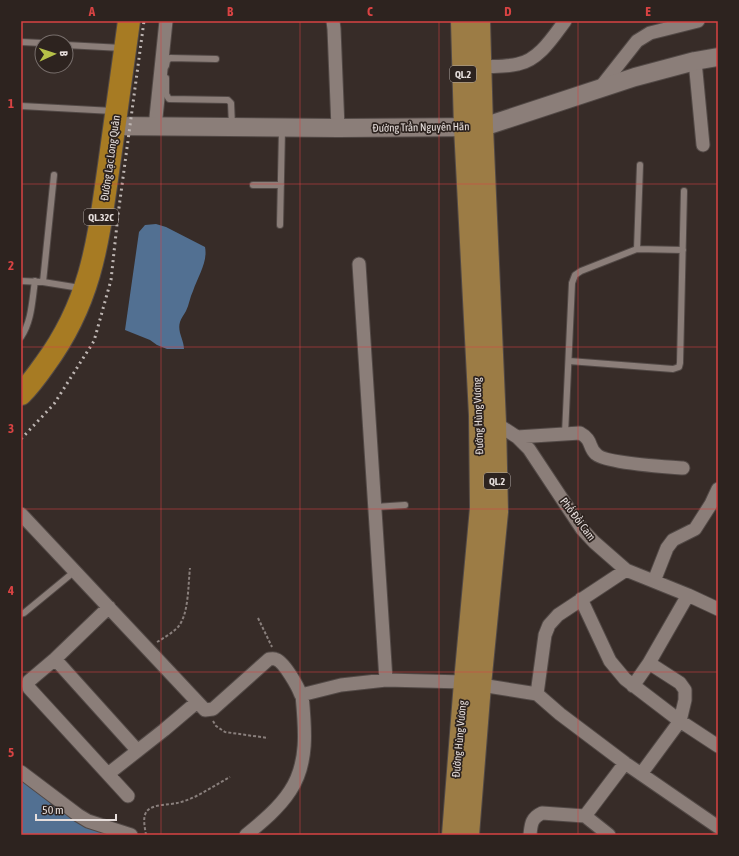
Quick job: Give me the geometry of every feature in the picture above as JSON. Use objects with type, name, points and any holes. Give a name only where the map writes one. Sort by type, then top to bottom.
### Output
[{"type":"highway","name":"Đường Lạc Long Quân","points":[[21,394],[36,377],[59,345],[86,288],[98,240],[129,21]]},
{"type":"main road","name":"Đường Hùng Vương","points":[[452,835],[472,684],[498,512],[488,419],[473,127],[461,21]]},
{"type":"main road","name":"Đường Hùng Vương","points":[[473,127],[481,67],[480,21]]},
{"type":"main road","name":"Đường Hùng Vương","points":[[469,835],[472,684]]},
{"type":"street","points":[[155,127],[166,21]]},
{"type":"street","points":[[333,21],[338,128]]},
{"type":"street","points":[[481,67],[518,64],[529,60],[551,40],[565,21]]},
{"type":"street","points":[[600,88],[637,41],[650,33],[698,21]]},
{"type":"street","name":"Đường Trần Nguyên Hãn","points":[[115,118],[155,127],[473,127],[635,77],[695,61],[718,57]]},
{"type":"street","points":[[695,61],[703,145]]},
{"type":"street","points":[[359,264],[386,680]]},
{"type":"street","name":"Phố Đồi Cam","points":[[488,419],[517,437],[529,450],[582,529],[594,542],[626,570],[716,605]]},
{"type":"street","points":[[517,437],[580,433],[587,437],[595,454],[602,458],[633,464],[684,468]]},
{"type":"street","points":[[654,581],[667,548],[673,540],[695,529],[711,504],[718,489]]},
{"type":"street","points":[[21,514],[205,710],[213,709],[269,659],[275,658],[279,661],[297,685],[302,695],[305,730],[304,753],[299,775],[291,791],[282,802],[246,835]]},
{"type":"street","points":[[537,694],[545,635],[549,625],[558,615],[626,570]]},
{"type":"street","points":[[633,686],[649,663],[688,595]]},
{"type":"street","points":[[581,599],[610,661],[625,680],[680,721],[718,746]]},
{"type":"street","points":[[109,607],[56,659],[29,681],[28,684],[29,688],[128,796]]},
{"type":"street","points":[[56,659],[137,750]]},
{"type":"street","points":[[641,774],[680,721],[685,700],[685,690],[680,683],[649,663]]},
{"type":"street","points":[[302,695],[340,685],[386,680],[472,684],[537,694],[560,714],[625,764],[718,827]]},
{"type":"street","points":[[108,774],[197,702]]},
{"type":"street","points":[[585,816],[625,764]]},
{"type":"street","points":[[21,772],[88,821],[131,835]]},
{"type":"street","points":[[530,835],[532,821],[542,813],[585,816],[609,835]]},
{"type":"street","points":[[714,835],[718,831]]},
{"type":"lane","points":[[21,42],[34,43]]},
{"type":"lane","points":[[74,45],[125,48]]},
{"type":"lane","points":[[216,59],[170,58],[167,60],[166,94],[169,99],[228,100],[231,103],[232,128]]},
{"type":"lane","points":[[21,106],[115,118]]},
{"type":"lane","points":[[280,225],[282,128]]},
{"type":"lane","points":[[637,249],[640,165]]},
{"type":"lane","points":[[43,282],[54,175]]},
{"type":"lane","points":[[253,185],[281,185]]},
{"type":"lane","points":[[569,361],[674,369],[678,367],[680,363],[684,191]]},
{"type":"lane","points":[[565,434],[572,283],[575,275],[637,249],[683,250]]},
{"type":"lane","points":[[21,280],[86,288]]},
{"type":"lane","points":[[21,337],[27,329],[35,281]]},
{"type":"lane","points":[[375,507],[405,505]]},
{"type":"lane","points":[[21,614],[24,614],[74,571]]},
{"type":"path","points":[[148,649],[177,627],[182,620],[188,597],[190,568]]},
{"type":"path","points":[[258,618],[271,643],[275,658]]},
{"type":"path","points":[[210,710],[212,719],[216,726],[225,732],[268,738]]},
{"type":"path","points":[[146,835],[144,819],[145,812],[150,808],[178,803],[195,797],[230,777]]},
{"type":"water","points":[[156,224],[166,227],[205,247],[206,253],[204,264],[179,326],[184,349],[167,349],[125,330],[139,232],[145,225]]},
{"type":"water","points":[[21,778],[57,809],[111,835],[21,835]]},
{"type":"railway","points":[[21,439],[54,404],[94,341],[111,280],[118,215],[144,21]]}]
